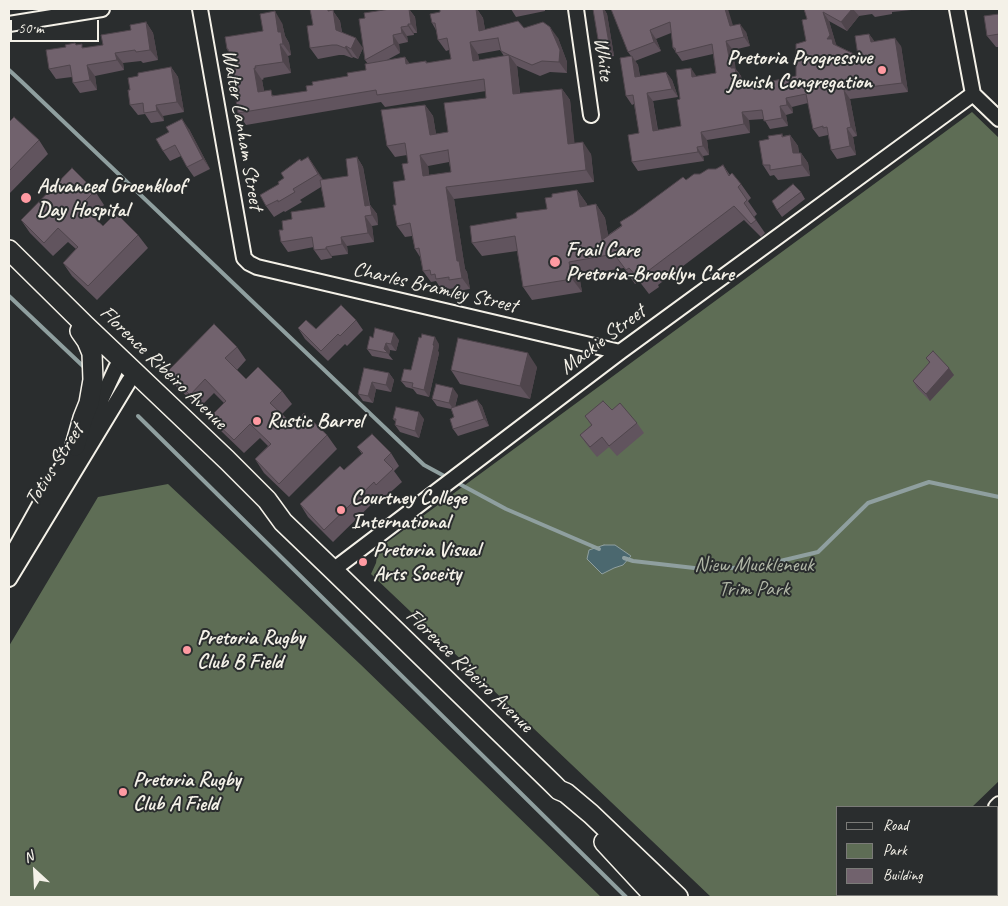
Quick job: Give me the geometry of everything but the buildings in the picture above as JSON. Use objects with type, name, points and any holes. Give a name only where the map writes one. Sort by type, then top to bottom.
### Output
[{"type":"main road","name":"Florence Ribeiro Avenue","points":[[9,250],[259,507],[269,516],[283,522],[559,790],[566,793],[591,814],[678,897]]},
{"type":"main road","name":"Florence Ribeiro Avenue","points":[[9,264],[80,331],[126,371]]},
{"type":"main road","points":[[75,446],[89,403],[93,380],[92,353],[80,331]]},
{"type":"main road","name":"Florence Ribeiro Avenue","points":[[559,790],[562,797],[575,812],[655,897]]},
{"type":"street","points":[[9,24],[102,9]]},
{"type":"street","name":"Walter Lanham Street","points":[[200,9],[244,258]]},
{"type":"street","name":"White","points":[[576,9],[591,115]]},
{"type":"street","points":[[957,9],[973,94],[999,118]]},
{"type":"street","name":"Mackie Street","points":[[334,570],[620,352],[973,94]]},
{"type":"street","name":"Charles Bramley Street","points":[[244,258],[257,267],[620,352]]},
{"type":"street","name":"Totius Street","points":[[9,560],[75,446],[98,409],[126,371]]},
{"type":"street","name":"Totius Street","points":[[9,579],[126,371]]},
{"type":"green space","name":"Niew Muckleneuk Trim Park","points":[[972,112],[999,138],[999,781],[973,806],[836,806],[836,896],[882,896],[881,897],[711,897],[371,574],[376,563],[378,549]]},
{"type":"green space","points":[[168,484],[360,664],[601,897],[9,897],[9,646],[98,497]]},
{"type":"water","points":[[604,545],[615,545],[631,556],[623,565],[602,574],[587,559],[589,550]]},
{"type":"waterway","points":[[9,70],[424,465],[448,478]]},
{"type":"waterway","points":[[9,296],[85,368]]},
{"type":"waterway","points":[[138,416],[626,897]]},
{"type":"waterway","points":[[454,481],[506,509],[599,549]]},
{"type":"waterway","points":[[624,558],[633,561],[703,569],[755,567],[818,552],[868,503],[929,482],[999,497]]},
{"type":"place","name":"Pretoria Progressive Jewish Congregation","points":[[882,70]]},
{"type":"place","name":"Advanced Groenkloof Day Hospital","points":[[26,198]]},
{"type":"place","name":"Frail Care Pretoria-Brooklyn Care","points":[[555,262]]},
{"type":"place","name":"Rustic Barrel","points":[[257,421]]},
{"type":"place","name":"Courtney College International","points":[[341,510]]},
{"type":"place","name":"Pretoria Visual Arts Soceity","points":[[363,562]]},
{"type":"place","name":"Pretoria Rugby Club B Field","points":[[187,650]]},
{"type":"place","name":"Pretoria Rugby Club A Field","points":[[123,792]]}]
